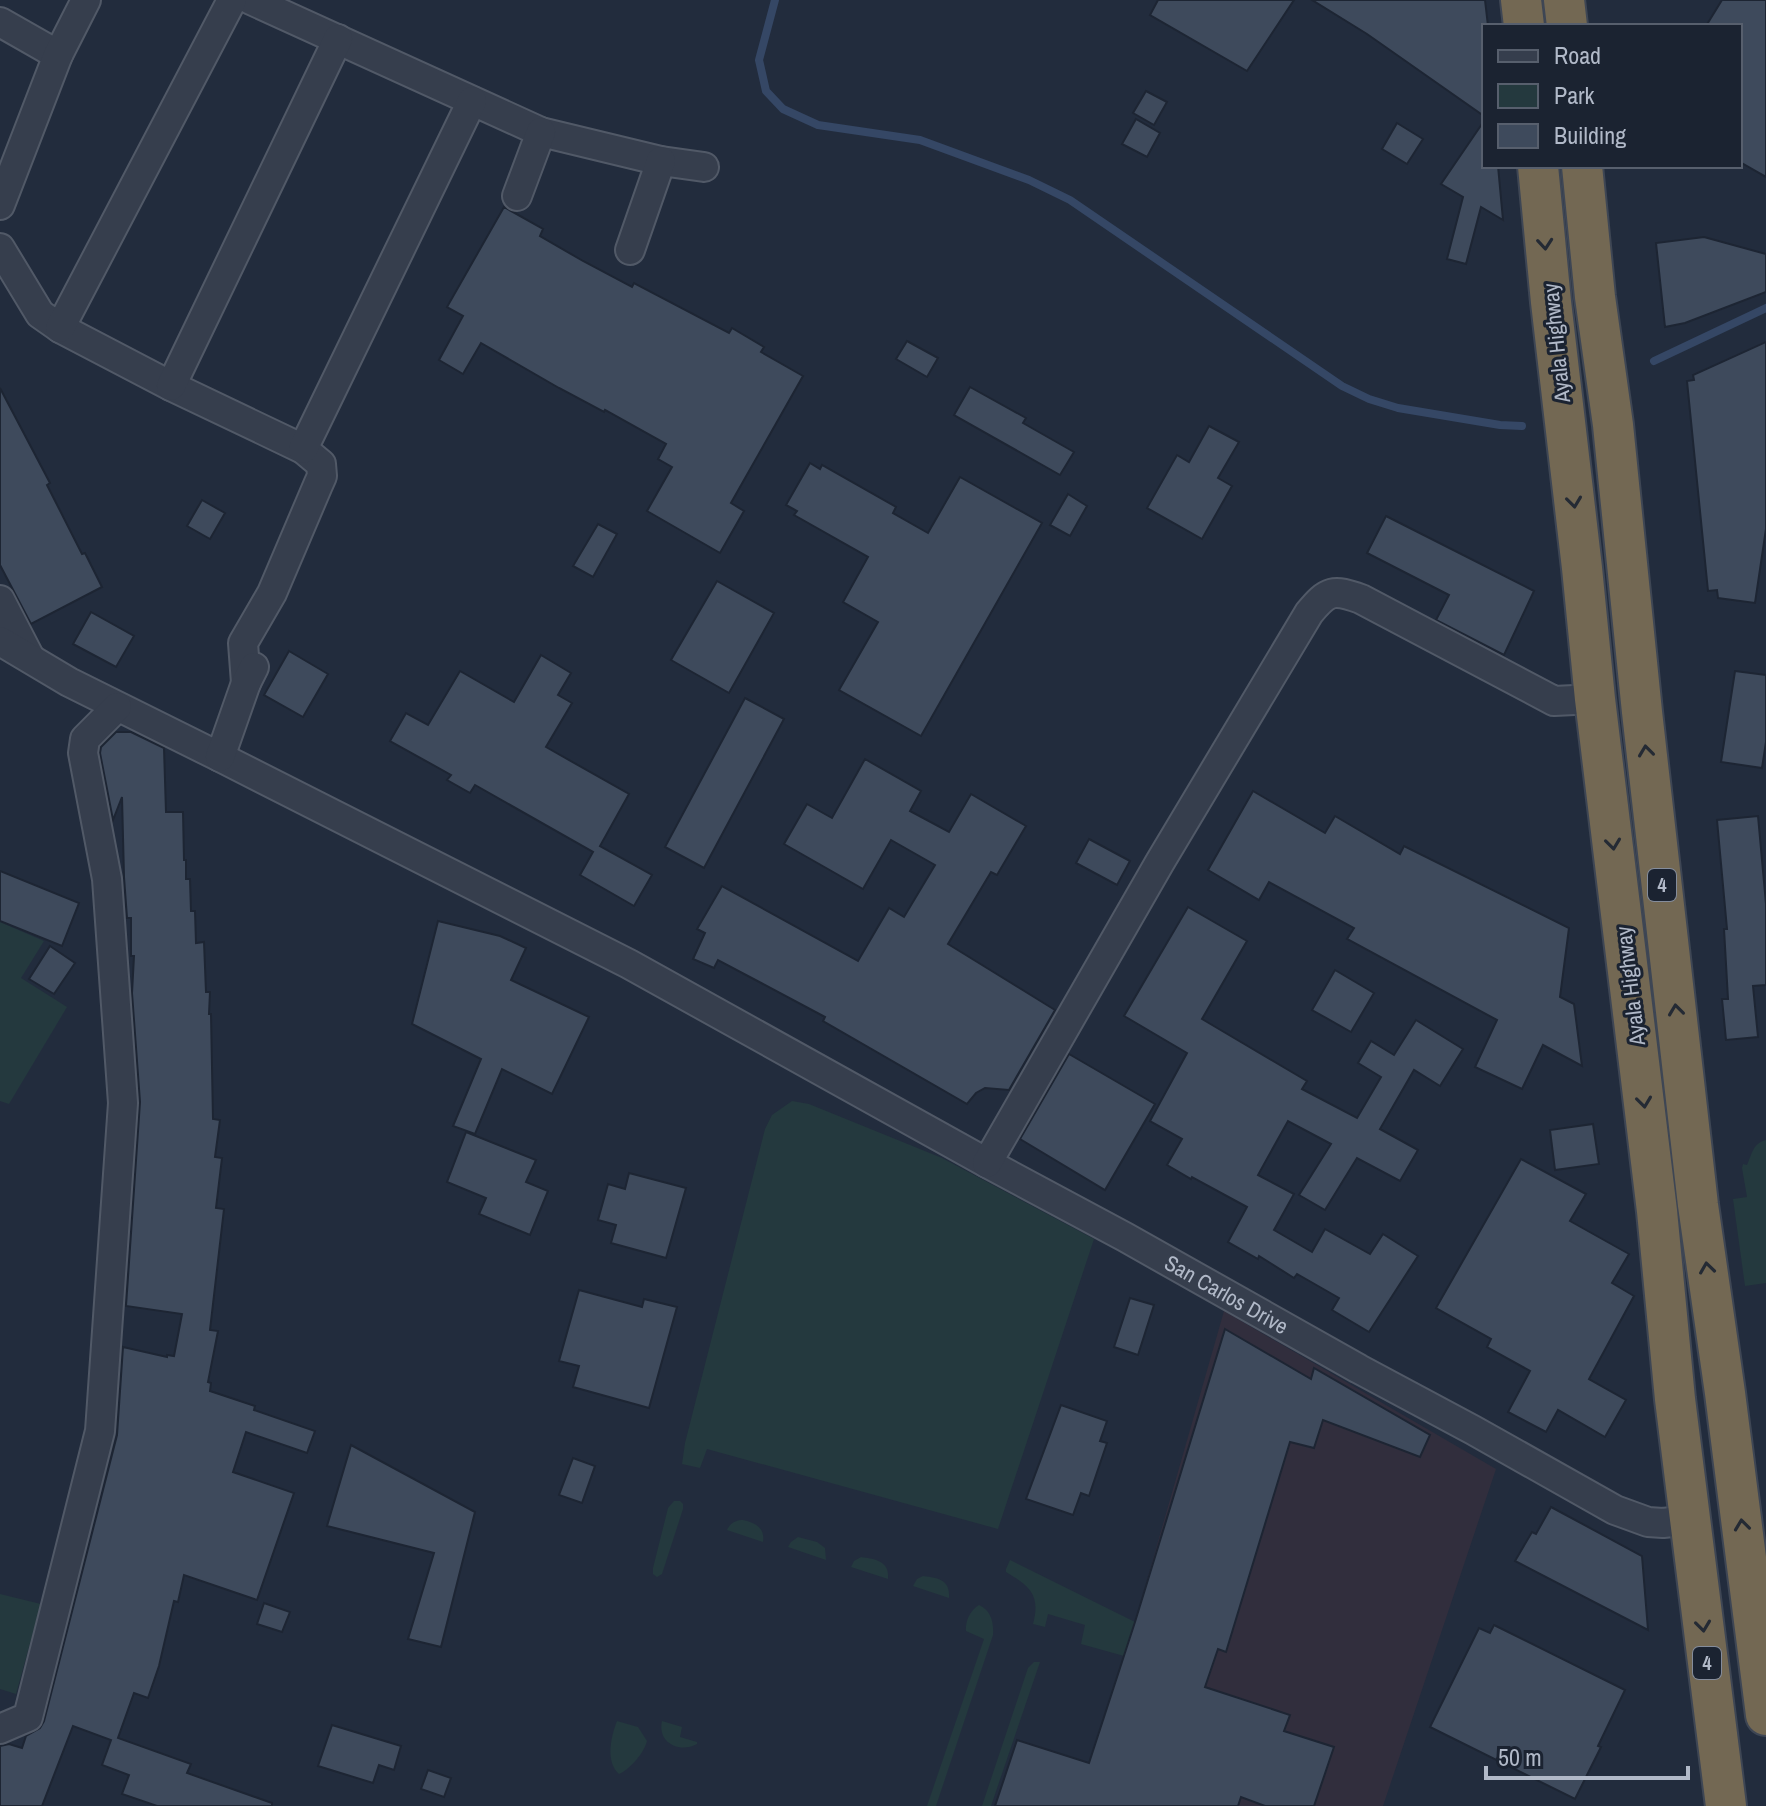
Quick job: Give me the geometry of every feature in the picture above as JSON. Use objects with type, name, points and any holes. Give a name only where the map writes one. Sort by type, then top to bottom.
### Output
[{"type":"highway","points":[[1521,0],[1524,24]]},
{"type":"highway","points":[[1564,0],[1567,24]]},
{"type":"highway","name":"Ayala Highway","points":[[1538,168],[1675,1399],[1726,1806]]},
{"type":"highway","name":"Ayala Highway","points":[[1582,168],[1696,1191],[1759,1602],[1766,1715]]},
{"type":"highway","points":[[1566,431],[1613,425]]},
{"type":"street","points":[[0,205],[7,165],[86,0]]},
{"type":"street","points":[[60,328],[232,0]]},
{"type":"street","points":[[251,0],[541,132],[661,161],[704,167]]},
{"type":"street","points":[[0,22],[58,55]]},
{"type":"street","points":[[171,386],[338,39]]},
{"type":"street","points":[[303,449],[472,101]]},
{"type":"street","points":[[517,196],[541,132]]},
{"type":"street","points":[[630,250],[661,161]]},
{"type":"street","points":[[0,248],[40,314],[60,328],[171,386],[303,449],[321,464],[322,476],[272,593],[264,647],[246,683],[220,757]]},
{"type":"street","points":[[987,1163],[1160,862],[1309,613],[1322,597],[1342,592],[1361,599],[1554,701],[1595,699]]},
{"type":"street","points":[[0,600],[31,659]]},
{"type":"street","name":"San Carlos Drive","points":[[0,641],[117,707],[629,964],[1622,1513],[1648,1522],[1690,1520]]},
{"type":"street","points":[[0,1729],[28,1717],[100,1431],[123,1103],[107,879],[83,753],[85,739],[117,707]]},
{"type":"shaded area","points":[[1224,1311],[1496,1469],[1383,1806],[1075,1806],[1135,1622]]},
{"type":"green space","points":[[0,922],[44,941],[21,978],[67,1007],[9,1104],[0,1101]]},
{"type":"green space","points":[[792,1101],[809,1104],[942,1158],[1094,1239],[998,1529],[707,1449],[700,1468],[682,1464],[765,1129],[772,1115]]},
{"type":"green space","points":[[1766,1140],[1766,1283],[1745,1286],[1733,1199],[1747,1197],[1743,1164],[1747,1165],[1756,1146]]},
{"type":"green space","points":[[674,1501],[680,1501],[683,1509],[662,1574],[657,1577],[653,1574],[653,1568],[668,1508]]},
{"type":"green space","points":[[743,1520],[759,1527],[763,1542],[727,1530],[734,1522]]},
{"type":"green space","points":[[798,1537],[817,1542],[825,1548],[826,1560],[788,1547]]},
{"type":"green space","points":[[861,1557],[884,1565],[888,1579],[851,1567]]},
{"type":"green space","points":[[1010,1560],[1135,1622],[1124,1656],[1081,1644],[1085,1625],[1048,1614],[1045,1627],[1033,1624],[1034,1598],[1027,1587],[1006,1572]]},
{"type":"green space","points":[[923,1576],[942,1581],[948,1587],[949,1598],[913,1586]]},
{"type":"green space","points":[[0,1594],[41,1604],[16,1694],[0,1689]]},
{"type":"green space","points":[[979,1605],[991,1617],[993,1635],[936,1806],[927,1806],[984,1639],[966,1631],[969,1616]]},
{"type":"green space","points":[[1034,1662],[1040,1662],[991,1806],[982,1806],[1028,1668]]},
{"type":"green space","points":[[617,1721],[638,1727],[647,1741],[636,1760],[619,1774],[611,1756],[611,1741]]},
{"type":"green space","points":[[662,1721],[682,1727],[680,1737],[697,1744],[683,1748],[671,1744],[663,1735]]},
{"type":"building","points":[[1158,0],[1294,0],[1247,71],[1150,15]]},
{"type":"building","points":[[1312,0],[1485,0],[1488,24],[1482,24],[1482,115],[1367,34]]},
{"type":"building","points":[[1722,0],[1766,0],[1766,177],[1742,163],[1742,24],[1707,24]]},
{"type":"building","points":[[1146,91],[1167,102],[1154,125],[1133,113]]},
{"type":"building","points":[[1136,119],[1160,133],[1147,157],[1122,144]]},
{"type":"building","points":[[1397,123],[1423,139],[1407,164],[1382,149]]},
{"type":"building","points":[[1482,124],[1482,168],[1498,168],[1503,220],[1481,207],[1466,264],[1447,259],[1463,197],[1441,184]]},
{"type":"building","points":[[504,207],[543,229],[540,236],[583,261],[632,287],[634,283],[729,333],[732,328],[764,347],[761,352],[803,376],[731,503],[744,511],[720,553],[647,511],[672,467],[658,459],[666,444],[481,343],[463,374],[439,360],[463,316],[447,307]]},
{"type":"building","points":[[1704,237],[1766,254],[1766,292],[1685,323],[1665,327],[1656,243]]},
{"type":"building","points":[[907,341],[938,358],[927,377],[896,359]]},
{"type":"building","points":[[1766,342],[1766,529],[1755,603],[1718,598],[1717,590],[1708,591],[1687,381],[1694,380],[1693,375]]},
{"type":"building","points":[[970,387],[1026,418],[1023,423],[1074,452],[1060,475],[954,415]]},
{"type":"building","points":[[0,388],[50,483],[47,485],[82,554],[85,553],[102,587],[31,624],[0,565]]},
{"type":"building","points":[[1209,426],[1239,442],[1218,478],[1232,486],[1202,539],[1147,508],[1177,455],[1189,462]]},
{"type":"building","points":[[810,463],[820,469],[822,465],[896,507],[893,513],[928,533],[960,477],[1042,523],[921,736],[839,690],[878,622],[843,602],[868,557],[794,515],[797,511],[786,505]]},
{"type":"building","points":[[1068,494],[1087,506],[1070,536],[1050,525]]},
{"type":"building","points":[[202,500],[225,513],[210,539],[187,526]]},
{"type":"building","points":[[1386,516],[1534,591],[1504,655],[1436,620],[1449,595],[1367,553]]},
{"type":"building","points":[[598,524],[617,534],[593,577],[573,566]]},
{"type":"building","points":[[717,581],[774,613],[729,693],[671,660]]},
{"type":"building","points":[[91,612],[134,636],[116,667],[73,644]]},
{"type":"building","points":[[289,651],[328,674],[303,717],[264,695]]},
{"type":"building","points":[[541,655],[571,673],[558,695],[572,703],[546,747],[629,794],[600,846],[652,875],[634,906],[580,875],[593,852],[475,785],[470,793],[447,780],[451,775],[390,741],[406,713],[428,725],[460,671],[514,702]]},
{"type":"building","points":[[1735,671],[1766,675],[1766,742],[1762,768],[1721,762]]},
{"type":"building","points":[[745,698],[784,719],[704,868],[665,847]]},
{"type":"building","points":[[116,732],[131,732],[164,748],[166,812],[183,812],[184,860],[186,879],[190,879],[191,911],[195,911],[196,943],[204,942],[206,992],[210,992],[213,1119],[220,1120],[215,1157],[222,1158],[216,1208],[224,1209],[210,1330],[218,1331],[208,1382],[211,1383],[210,1391],[315,1431],[307,1453],[246,1432],[233,1472],[294,1493],[257,1600],[184,1575],[148,1698],[134,1693],[118,1738],[191,1764],[187,1773],[272,1803],[272,1806],[157,1806],[122,1794],[129,1775],[102,1765],[111,1740],[73,1726],[42,1806],[0,1806],[0,1746],[9,1744],[22,1748],[26,1736],[40,1728],[44,1721],[117,1435],[123,1347],[174,1356],[182,1314],[126,1306],[140,1102],[132,993],[134,956],[131,956],[131,918],[127,918],[124,877],[122,797],[113,820],[100,753],[101,747]]},
{"type":"building","points":[[865,759],[921,791],[910,811],[949,832],[971,794],[1026,826],[997,875],[991,872],[948,944],[1055,1010],[1009,1090],[985,1088],[967,1104],[823,1021],[825,1017],[718,960],[714,968],[693,959],[705,933],[697,929],[722,886],[858,961],[889,908],[904,917],[935,865],[891,840],[863,889],[784,844],[807,804],[832,818]]},
{"type":"building","points":[[1253,791],[1325,833],[1335,816],[1400,854],[1404,846],[1569,928],[1560,997],[1574,1004],[1582,1066],[1543,1045],[1522,1089],[1475,1067],[1497,1020],[1347,939],[1354,928],[1269,882],[1259,900],[1208,870]]},
{"type":"building","points":[[1758,816],[1766,904],[1766,985],[1753,986],[1758,1037],[1726,1040],[1722,999],[1728,999],[1724,929],[1727,929],[1717,820]]},
{"type":"building","points":[[1089,839],[1130,861],[1117,885],[1076,863]]},
{"type":"building","points":[[0,871],[79,903],[62,946],[0,921]]},
{"type":"building","points":[[1188,907],[1247,941],[1202,1019],[1307,1081],[1302,1089],[1357,1118],[1381,1077],[1358,1063],[1371,1041],[1394,1055],[1416,1020],[1463,1049],[1440,1086],[1414,1070],[1380,1129],[1418,1150],[1400,1181],[1357,1158],[1325,1210],[1299,1195],[1331,1144],[1288,1121],[1258,1175],[1294,1194],[1274,1230],[1312,1252],[1325,1229],[1370,1254],[1383,1234],[1418,1256],[1369,1332],[1332,1310],[1339,1298],[1297,1274],[1294,1278],[1259,1256],[1258,1259],[1228,1242],[1247,1207],[1167,1165],[1182,1139],[1150,1121],[1187,1053],[1124,1016]]},
{"type":"building","points":[[438,921],[500,936],[526,948],[511,980],[589,1017],[552,1094],[502,1069],[475,1134],[453,1126],[481,1059],[412,1024]]},
{"type":"building","points":[[50,946],[75,963],[54,994],[29,979]]},
{"type":"building","points":[[1335,970],[1374,993],[1351,1032],[1312,1010]]},
{"type":"building","points":[[1069,1054],[1155,1104],[1105,1190],[1020,1139]]},
{"type":"building","points":[[1593,1124],[1599,1164],[1555,1170],[1550,1130]]},
{"type":"building","points":[[466,1132],[536,1160],[526,1182],[548,1191],[530,1235],[479,1214],[486,1198],[447,1182]]},
{"type":"building","points":[[1521,1159],[1586,1194],[1570,1221],[1629,1254],[1612,1283],[1634,1296],[1589,1379],[1626,1400],[1605,1437],[1558,1410],[1546,1432],[1508,1412],[1530,1371],[1487,1347],[1491,1339],[1436,1308]]},
{"type":"building","points":[[629,1173],[686,1188],[666,1258],[611,1243],[616,1225],[598,1220],[608,1184],[625,1189]]},
{"type":"building","points":[[579,1290],[642,1307],[644,1299],[677,1307],[649,1408],[573,1387],[579,1366],[559,1361]]},
{"type":"building","points":[[1130,1298],[1154,1305],[1138,1355],[1114,1347]]},
{"type":"building","points":[[1225,1329],[1311,1379],[1314,1368],[1430,1435],[1420,1457],[1323,1420],[1314,1448],[1290,1442],[1226,1652],[1218,1649],[1205,1687],[1290,1715],[1284,1731],[1334,1747],[1314,1806],[1265,1806],[1241,1797],[1238,1806],[995,1806],[1017,1740],[1089,1763]]},
{"type":"building","points":[[1061,1405],[1107,1421],[1100,1441],[1107,1443],[1089,1496],[1081,1493],[1073,1515],[1026,1499]]},
{"type":"building","points":[[351,1445],[475,1512],[441,1647],[408,1639],[434,1553],[327,1526]]},
{"type":"building","points":[[573,1458],[595,1466],[582,1503],[559,1495]]},
{"type":"building","points":[[1551,1507],[1642,1556],[1648,1630],[1515,1561],[1532,1532],[1536,1534]]},
{"type":"building","points":[[264,1603],[290,1612],[282,1632],[257,1624]]},
{"type":"building","points":[[1494,1625],[1625,1690],[1575,1799],[1430,1727],[1479,1628],[1490,1633]]},
{"type":"building","points":[[332,1725],[401,1746],[394,1770],[379,1765],[373,1783],[318,1766]]},
{"type":"building","points":[[428,1770],[451,1778],[444,1797],[421,1789]]},
{"type":"waterway","points":[[775,0],[759,60],[766,91],[783,109],[818,125],[920,140],[1029,180],[1070,200],[1342,386],[1369,399],[1398,408],[1522,426]]},
{"type":"waterway","points":[[1654,361],[1766,308]]}]
